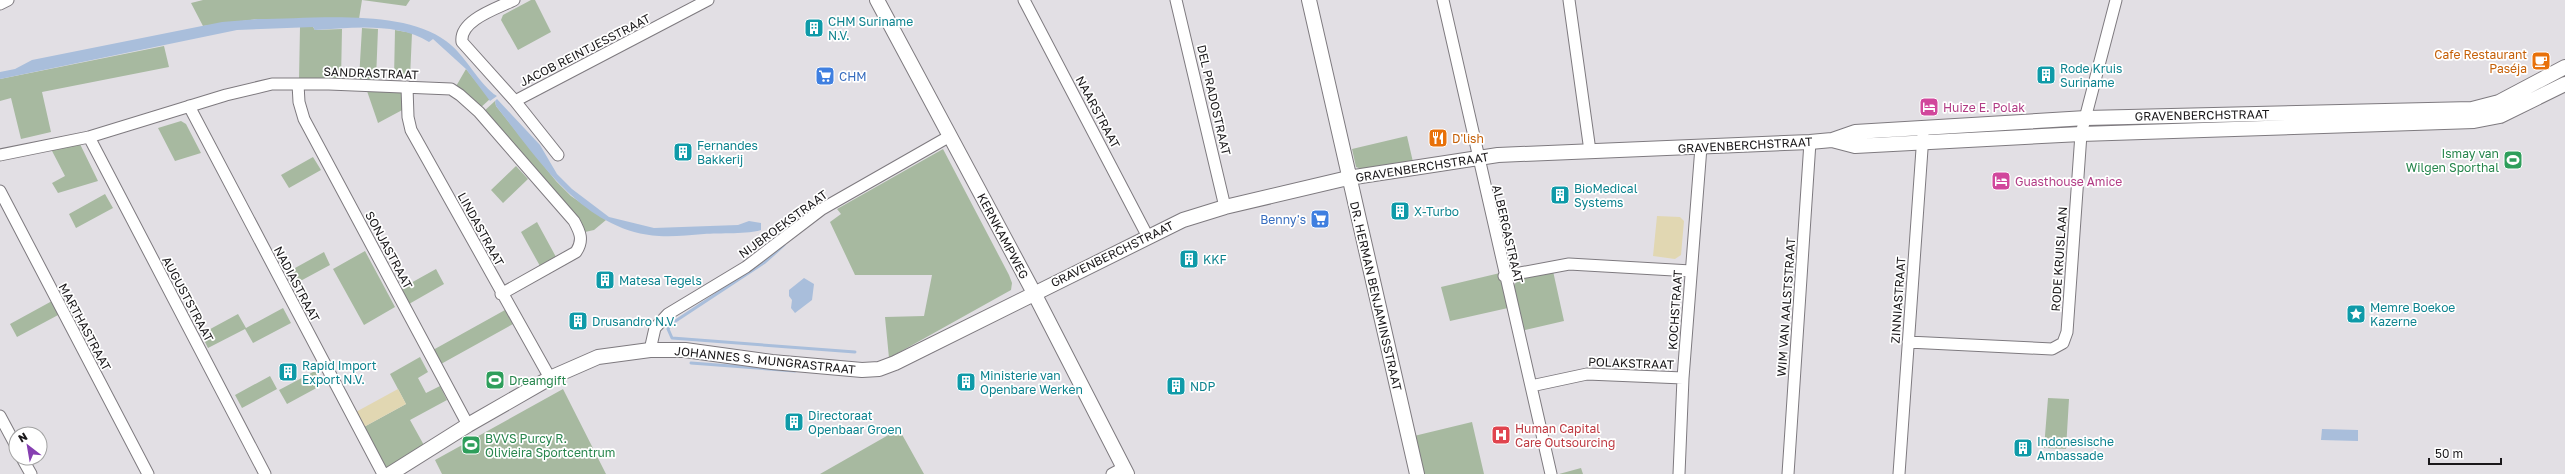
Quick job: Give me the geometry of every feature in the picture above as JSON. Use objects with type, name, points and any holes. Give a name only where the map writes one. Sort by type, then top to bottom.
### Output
[{"type":"street","points":[[0,4],[8,0]]},
{"type":"street","points":[[514,0],[474,21],[464,31],[462,42],[515,101],[558,155]]},
{"type":"street","name":"JACOB REINTJESSTRAAT","points":[[515,101],[708,0]]},
{"type":"street","name":"KERNKAMPWEG","points":[[877,0],[1034,293],[1121,472]]},
{"type":"street","name":"NAARSTRAAT","points":[[1024,0],[1148,237]]},
{"type":"street","name":"DEL PRADOSTRAAT","points":[[1176,0],[1225,207]]},
{"type":"street","name":"DR. HERMAN BENJAMINSSTRAAT","points":[[1309,0],[1348,178],[1417,474]]},
{"type":"street","name":"ALBERGASTRAAT","points":[[1442,0],[1504,276],[1551,474]]},
{"type":"street","points":[[1569,0],[1590,151]]},
{"type":"street","name":"RODE KRUISLAAN","points":[[1908,342],[2052,348],[2063,343],[2067,332],[2081,134],[2116,0]]},
{"type":"street","name":"GRAVENBERCHSTRAAT","points":[[1034,293],[1183,220],[1225,207],[1348,178],[1477,158],[1498,155],[1701,148],[1832,140],[1855,146],[1923,134],[2086,118],[2472,109],[2499,102],[2565,67]]},
{"type":"street","name":"SANDRASTRAAT","points":[[0,155],[89,136],[189,106],[272,84],[451,89],[460,94],[479,112],[574,220],[581,234],[581,244],[576,252],[501,294]]},
{"type":"street","name":"SONJASTRAAT","points":[[298,84],[299,102],[304,119],[468,425]]},
{"type":"street","name":"GRAVENBERCHSTRAAT","points":[[1923,134],[2081,134],[2474,121],[2500,116],[2565,84]]},
{"type":"street","name":"LINDASTRAAT","points":[[407,87],[408,117],[412,130],[501,294],[550,378]]},
{"type":"street","name":"NADIASTRAAT","points":[[189,106],[382,474]]},
{"type":"street","name":"ZINNIASTRAAT","points":[[1899,474],[1923,134]]},
{"type":"street","name":"AUGUSTSTRAAT","points":[[89,136],[264,474]]},
{"type":"street","name":"NIJBROEKSTRAAT","points":[[650,350],[654,328],[668,314],[746,267],[822,209],[950,136]]},
{"type":"street","name":"WIM VAN AALSTSTRAAT","points":[[1788,474],[1810,142]]},
{"type":"street","name":"KOCHSTRAAT","points":[[1679,474],[1683,378],[1701,148]]},
{"type":"street","name":"MARTHASTRAAT","points":[[0,191],[148,474]]},
{"type":"street","points":[[1504,276],[1570,264],[1691,271]]},
{"type":"street","name":"JOHANNES S. MUNGRASTRAAT","points":[[390,474],[468,425],[550,378],[598,357],[650,350],[685,350],[780,363],[862,370],[879,368],[895,363],[1034,293]]},
{"type":"street","name":"POLAKSTRAAT","points":[[1531,386],[1587,374],[1683,378]]},
{"type":"street","points":[[0,416],[8,431]]},
{"type":"green space","points":[[203,0],[362,0],[359,19],[258,19],[203,26],[191,3]]},
{"type":"green space","points":[[362,0],[410,0],[406,6]]},
{"type":"green space","points":[[531,0],[535,0],[551,32],[518,50],[501,20],[503,15]]},
{"type":"green space","points":[[300,27],[313,27],[315,30],[342,29],[341,80],[299,80]]},
{"type":"green space","points":[[362,28],[378,29],[376,79],[359,79]]},
{"type":"green space","points":[[395,30],[412,33],[410,78],[394,78]]},
{"type":"green space","points":[[164,46],[169,67],[42,92],[51,132],[21,139],[11,98],[0,101],[0,79]]},
{"type":"green space","points":[[466,69],[490,99],[479,109],[455,88]]},
{"type":"green space","points":[[367,91],[401,92],[404,94],[406,108],[378,123]]},
{"type":"green space","points":[[495,101],[496,106],[556,181],[571,196],[606,220],[594,230],[585,232],[577,216],[483,112]]},
{"type":"green space","points":[[181,121],[186,124],[201,153],[175,161],[158,128]]},
{"type":"green space","points":[[1407,136],[1413,162],[1364,170],[1356,167],[1352,149]]},
{"type":"green space","points":[[80,144],[98,181],[58,193],[52,183],[65,176],[51,149]]},
{"type":"green space","points":[[943,149],[1009,275],[1012,283],[1011,290],[889,358],[885,317],[924,316],[932,275],[855,275],[830,222],[841,214],[837,209]]},
{"type":"green space","points":[[313,157],[321,170],[289,188],[281,175]]},
{"type":"green space","points":[[516,166],[528,179],[503,203],[491,190]]},
{"type":"green space","points":[[105,194],[113,208],[76,228],[69,214]]},
{"type":"green space","points":[[537,222],[556,257],[540,266],[521,232]]},
{"type":"green space","points":[[365,251],[395,307],[364,325],[333,269]]},
{"type":"green space","points":[[324,252],[330,265],[293,285],[286,273]]},
{"type":"green space","points":[[436,269],[444,284],[409,304],[400,289]]},
{"type":"green space","points":[[1553,271],[1564,321],[1521,331],[1512,290],[1515,284],[1523,277]]},
{"type":"green space","points":[[1500,273],[1508,308],[1450,321],[1441,287]]},
{"type":"green space","points":[[52,301],[60,314],[17,337],[10,324]]},
{"type":"green space","points":[[283,308],[291,323],[253,343],[245,329],[208,348],[201,334],[238,314],[246,328]]},
{"type":"green space","points":[[505,310],[513,324],[441,364],[433,350]]},
{"type":"green space","points":[[420,357],[428,372],[418,378],[426,393],[440,386],[447,400],[410,420],[425,447],[386,468],[362,428],[406,404],[390,374]]},
{"type":"green space","points":[[315,371],[322,385],[287,404],[279,390]]},
{"type":"green space","points":[[270,376],[277,389],[242,408],[235,395]]},
{"type":"green space","points":[[563,389],[606,474],[442,474],[435,460]]},
{"type":"green space","points":[[2048,398],[2069,399],[2066,449],[2044,448]]},
{"type":"green space","points":[[1472,422],[1484,474],[1423,474],[1414,436]]},
{"type":"green space","points":[[899,429],[924,474],[820,474]]},
{"type":"green space","points":[[1581,468],[1583,474],[1559,474]]},
{"type":"sand","points":[[1657,216],[1680,217],[1684,221],[1681,255],[1675,259],[1653,256]]},
{"type":"sand","points":[[398,389],[406,404],[362,428],[354,413]]},
{"type":"water","points":[[329,17],[381,20],[406,24],[427,31],[446,41],[460,54],[485,85],[497,96],[490,101],[466,69],[433,39],[429,42],[403,31],[374,28],[315,30],[313,27],[237,30],[0,79],[0,72],[15,69],[32,60],[222,22],[258,19]]},
{"type":"water","points":[[497,99],[540,145],[557,174],[572,189],[609,217],[654,228],[738,225],[749,221],[761,223],[761,230],[742,233],[659,236],[632,231],[607,221],[585,207],[546,169],[496,106],[495,101]]},
{"type":"water","points":[[804,278],[814,284],[812,300],[795,313],[791,308],[792,300],[789,296],[789,290]]},
{"type":"water","points":[[2322,429],[2358,430],[2358,441],[2321,440]]},
{"type":"waterway","points":[[784,245],[765,262],[671,324],[668,329],[672,338],[855,352]]},
{"type":"waterway","points":[[691,363],[795,371]]},
{"type":"place","name":"CHM Suriname N.V.","points":[[814,28]]},
{"type":"place","name":"Cafe Restaurant Paséja","points":[[2541,61]]},
{"type":"place","name":"Rode Kruis Suriname","points":[[2046,75]]},
{"type":"place","name":"CHM","points":[[825,76]]},
{"type":"place","name":"Huize E. Polak","points":[[1929,107]]},
{"type":"place","name":"D'lish","points":[[1438,138]]},
{"type":"place","name":"Fernandes Bakkerij","points":[[683,152]]},
{"type":"place","name":"Ismay van Wilgen Sporthal","points":[[2513,160]]},
{"type":"place","name":"Guasthouse Amice","points":[[2001,181]]},
{"type":"place","name":"BioMedical Systems","points":[[1560,195]]},
{"type":"place","name":"X-Turbo","points":[[1400,211]]},
{"type":"place","name":"Benny's","points":[[1320,219]]},
{"type":"place","name":"KKF","points":[[1189,259]]},
{"type":"place","name":"Matesa Tegels","points":[[605,280]]},
{"type":"place","name":"Memre Boekoe Kazerne","points":[[2356,314]]},
{"type":"place","name":"Drusandro N.V.","points":[[578,321]]},
{"type":"place","name":"Rapid Import Export N.V.","points":[[288,372]]},
{"type":"place","name":"Dreamgift","points":[[495,380]]},
{"type":"place","name":"Ministerie van Openbare Werken","points":[[966,382]]},
{"type":"place","name":"NDP","points":[[1176,386]]},
{"type":"place","name":"Directoraat Openbaar Groen","points":[[794,422]]},
{"type":"place","name":"Human Capital Care Outsourcing","points":[[1501,435]]},
{"type":"place","name":"BVVS Purcy R. Olivieira Sportcentrum","points":[[471,445]]},
{"type":"place","name":"Indonesische Ambassade","points":[[2023,448]]}]
